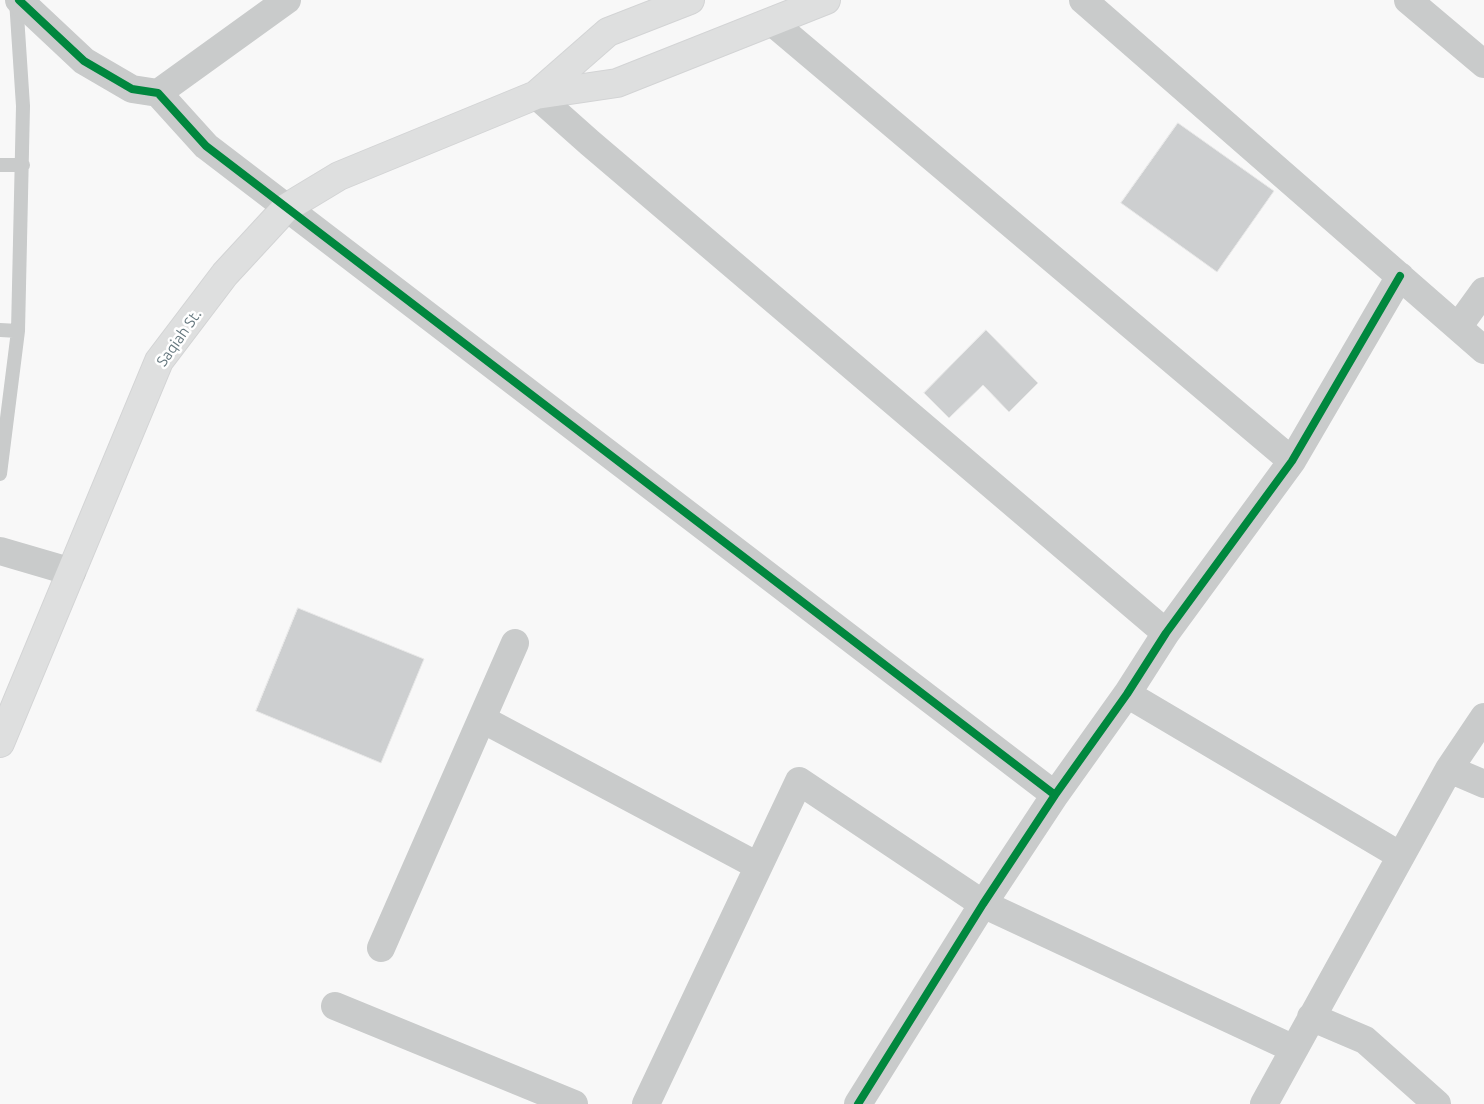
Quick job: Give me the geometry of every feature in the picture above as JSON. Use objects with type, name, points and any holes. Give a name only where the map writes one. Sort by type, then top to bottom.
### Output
[{"type":"main road","points":[[536,95],[608,32],[690,0]]},
{"type":"main road","points":[[536,95],[617,83],[826,0]]},
{"type":"main road","name":"Saqiah St.","points":[[0,743],[159,361],[225,274],[286,208],[340,176],[536,95]]},
{"type":"street","points":[[17,0],[84,61],[132,89],[158,93],[206,146],[1055,795]]},
{"type":"street","points":[[158,93],[287,0]]},
{"type":"street","points":[[1083,0],[1484,350]]},
{"type":"street","points":[[1408,0],[1484,64]]},
{"type":"street","points":[[772,22],[1292,461]]},
{"type":"street","points":[[536,95],[1166,633]]},
{"type":"street","points":[[858,1104],[983,904],[1055,795],[1166,633],[1292,461],[1400,276]]},
{"type":"street","points":[[1458,328],[1484,291]]},
{"type":"street","points":[[0,551],[72,572]]},
{"type":"street","points":[[381,948],[515,643]]},
{"type":"street","points":[[1126,694],[1400,856]]},
{"type":"street","points":[[1264,1104],[1449,769],[1484,717]]},
{"type":"street","points":[[482,719],[758,866]]},
{"type":"street","points":[[1449,769],[1484,784]]},
{"type":"street","points":[[646,1104],[799,781],[983,904],[1294,1049]]},
{"type":"street","points":[[334,1006],[574,1104]]},
{"type":"street","points":[[1311,1017],[1365,1040],[1438,1104]]},
{"type":"lane","points":[[0,474],[18,331],[23,106],[17,0]]},
{"type":"lane","points":[[0,165],[23,165]]},
{"type":"lane","points":[[0,330],[18,331]]},
{"type":"building","points":[[1178,123],[1274,191],[1217,272],[1121,203]]},
{"type":"building","points":[[986,330],[1038,383],[1009,412],[983,385],[949,418],[924,393]]},
{"type":"building","points":[[298,608],[424,659],[381,763],[256,711]]},
{"type":"cycle path","points":[[19,0],[84,61],[132,89],[158,93],[206,146],[1055,795]]},
{"type":"cycle path","points":[[858,1104],[983,904],[1055,795],[1127,694],[1166,633],[1292,461],[1400,276]]}]
